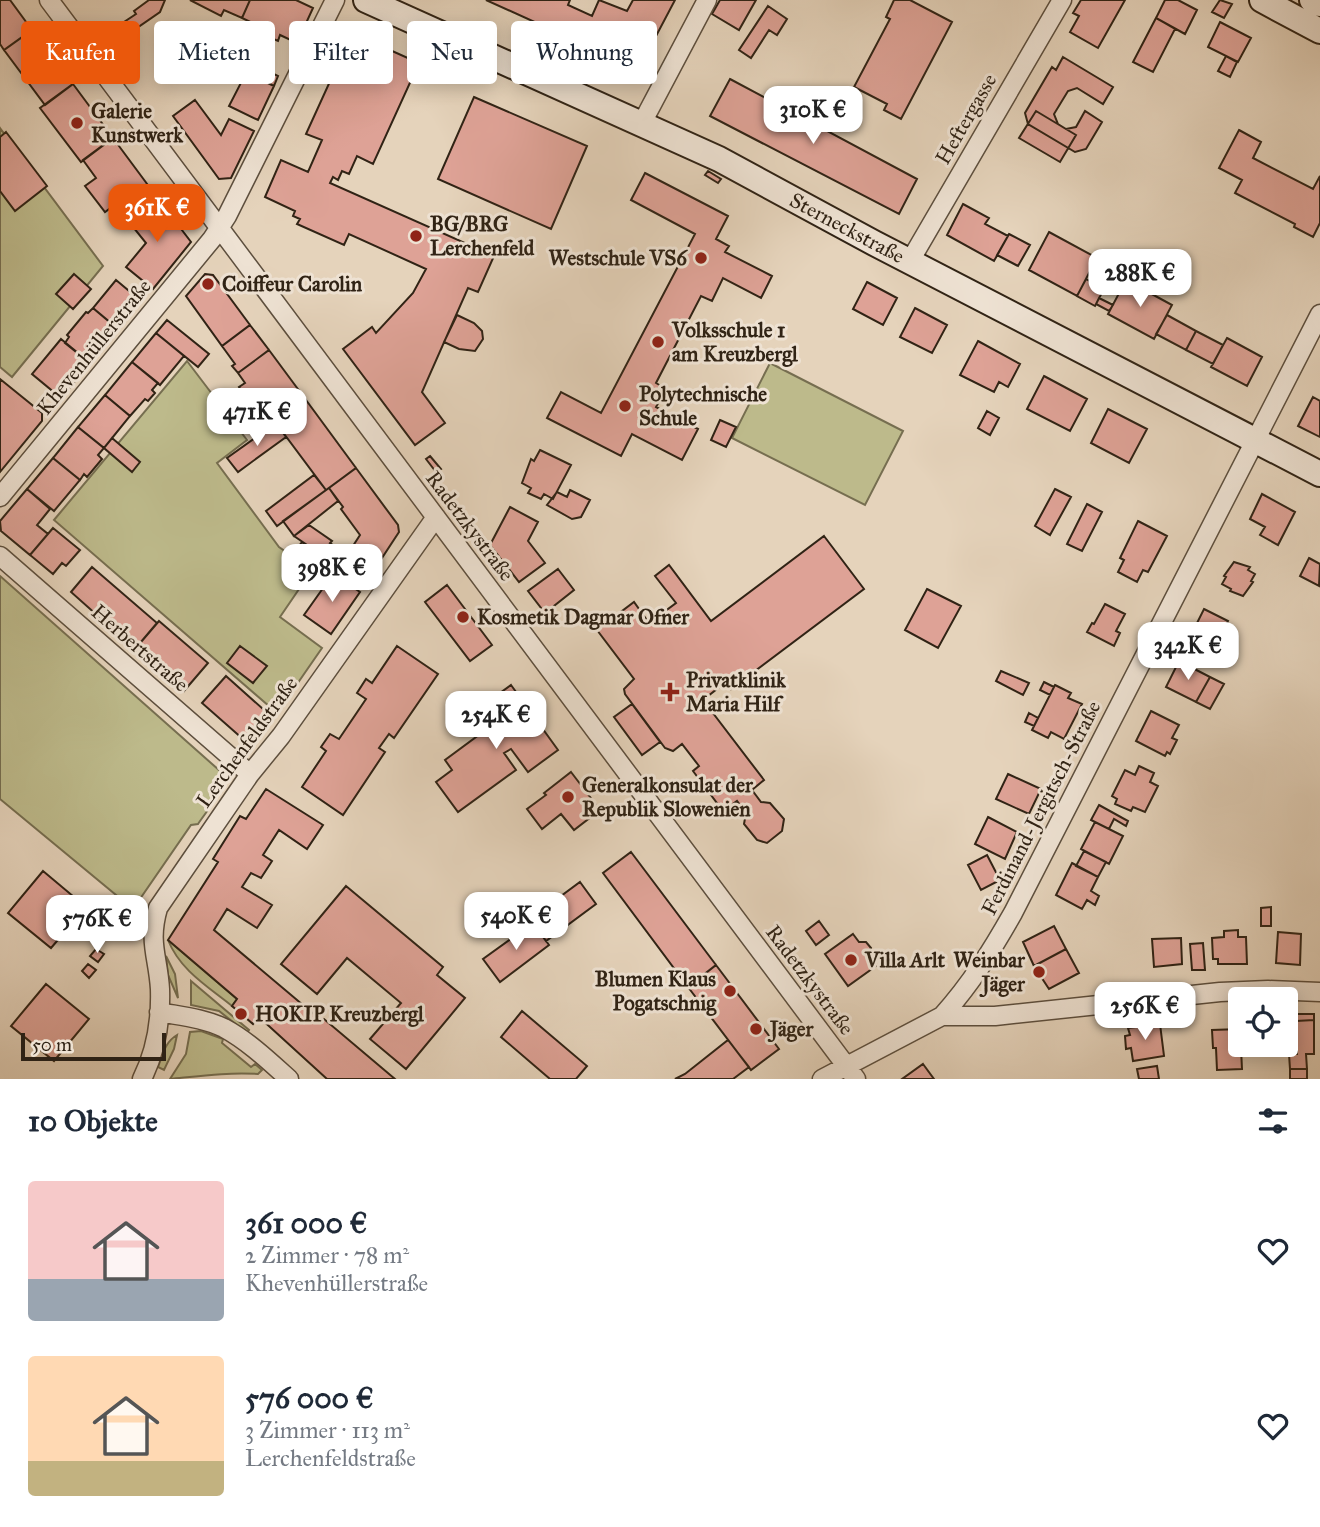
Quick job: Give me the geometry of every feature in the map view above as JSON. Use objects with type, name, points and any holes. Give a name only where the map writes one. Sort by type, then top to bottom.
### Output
[{"type":"street","name":"Radetzkystraße","points":[[49,0],[852,1073]]},
{"type":"street","name":"Khevenhüllerstraße","points":[[0,497],[220,228],[335,0]]},
{"type":"street","name":"Sterneckstraße","points":[[366,0],[719,159],[1320,474]]},
{"type":"street","points":[[642,123],[707,0]]},
{"type":"street","name":"Heftergasse","points":[[910,261],[1062,0]]},
{"type":"street","points":[[1262,0],[1320,31]]},
{"type":"street","points":[[1312,0],[1320,4]]},
{"type":"street","name":"Ferdinand-Jergitsch-Straße","points":[[942,1016],[982,967],[1013,913],[1320,314]]},
{"type":"street","name":"Lerchenfeldstraße","points":[[142,1079],[157,1041],[160,988],[152,928],[158,908],[250,774],[281,736],[436,517]]},
{"type":"street","name":"Herbertstraße","points":[[0,556],[250,774]]},
{"type":"street","points":[[822,1079],[852,1073],[942,1016],[995,1016],[1220,992],[1320,992]]},
{"type":"street","points":[[159,1012],[223,1027],[257,1050],[289,1079]]},
{"type":"shaded area","points":[[0,128],[103,266],[12,377],[0,367]]},
{"type":"shaded area","points":[[187,361],[247,440],[217,463],[279,547],[312,570],[280,617],[322,648],[277,713],[54,520]]},
{"type":"shaded area","points":[[770,363],[903,431],[865,505],[732,438]]},
{"type":"shaded area","points":[[0,576],[220,771],[222,784],[216,798],[198,824],[191,825],[133,909],[0,799]]},
{"type":"shaded area","points":[[168,940],[237,999],[232,1006],[187,969]]},
{"type":"shaded area","points":[[166,956],[175,974],[178,998],[168,975]]},
{"type":"shaded area","points":[[191,981],[249,1030],[247,1033],[219,1011],[191,1005]]},
{"type":"shaded area","points":[[201,1031],[223,1039],[222,1043],[251,1067],[255,1064],[262,1070],[258,1074],[170,1079],[186,1054],[190,1032]]},
{"type":"shaded area","points":[[177,1035],[164,1070],[158,1067],[163,1053]]},
{"type":"building","points":[[0,0],[10,0],[25,21],[21,21],[21,38],[4,50],[0,44]]},
{"type":"building","points":[[149,0],[165,0],[160,12],[140,26],[140,21],[126,21],[136,14],[134,11]]},
{"type":"building","points":[[190,0],[250,0],[242,18],[224,10],[221,16]]},
{"type":"building","points":[[250,0],[296,0],[313,8],[307,21],[289,21],[289,39],[280,35],[278,41],[275,40],[275,21],[248,21],[242,18]]},
{"type":"building","points":[[486,0],[570,0],[568,5],[592,16],[599,0],[627,11],[633,0],[675,0],[657,34],[657,21],[532,21]]},
{"type":"building","points":[[720,0],[756,0],[739,30],[712,14]]},
{"type":"building","points":[[894,0],[910,0],[952,22],[901,119],[884,110],[887,104],[854,87],[890,19],[886,17]]},
{"type":"building","points":[[1081,0],[1125,0],[1098,48],[1070,32],[1079,16],[1073,13]]},
{"type":"building","points":[[1165,0],[1178,0],[1197,10],[1185,34],[1156,18]]},
{"type":"building","points":[[1220,0],[1232,4],[1224,18],[1212,12]]},
{"type":"building","points":[[768,6],[787,19],[777,35],[769,30],[751,58],[739,50]]},
{"type":"building","points":[[1156,18],[1175,29],[1153,72],[1133,62]]},
{"type":"building","points":[[1220,22],[1251,38],[1238,62],[1208,47]]},
{"type":"building","points":[[21,38],[21,73],[4,50]]},
{"type":"building","points":[[393,51],[407,58],[407,84],[409,84],[373,164],[357,156],[349,174],[342,171],[338,180],[333,177],[330,183],[494,256],[478,292],[468,288],[422,392],[445,423],[415,445],[343,349],[372,327],[376,333],[413,293],[426,269],[349,234],[344,245],[297,224],[300,219],[293,216],[295,211],[265,197],[281,160],[308,172],[322,140],[306,134],[329,84],[393,84]]},
{"type":"building","points":[[1226,56],[1237,62],[1230,77],[1218,71]]},
{"type":"building","points":[[1063,57],[1113,87],[1103,104],[1077,88],[1068,91],[1054,114],[1058,124],[1066,129],[1076,127],[1085,111],[1102,122],[1086,149],[1075,152],[1028,124],[1025,113],[1052,67],[1056,70]]},
{"type":"building","points":[[730,79],[917,179],[899,214],[710,116]]},
{"type":"building","points":[[29,84],[73,84],[45,105]]},
{"type":"building","points":[[73,84],[113,138],[81,162],[40,108]]},
{"type":"building","points":[[240,84],[274,86],[258,120],[229,106]]},
{"type":"building","points":[[474,97],[587,146],[551,229],[438,179]]},
{"type":"building","points":[[195,100],[221,135],[229,119],[254,131],[231,178],[219,179],[173,116]]},
{"type":"building","points":[[1036,111],[1076,135],[1060,162],[1019,138]]},
{"type":"building","points":[[1239,130],[1261,142],[1253,158],[1313,189],[1320,176],[1320,223],[1313,237],[1294,227],[1295,224],[1235,193],[1242,180],[1219,168]]},
{"type":"building","points":[[6,132],[47,186],[15,211],[0,191],[0,137]]},
{"type":"building","points":[[113,138],[159,200],[129,222],[116,204],[105,212],[85,186],[96,178],[83,160]]},
{"type":"building","points":[[708,171],[721,179],[718,183],[705,175]]},
{"type":"building","name":"Volksschule 1 am Kreuzbergl","points":[[645,173],[728,216],[716,239],[729,246],[725,252],[772,276],[761,298],[723,278],[712,301],[701,296],[656,383],[666,389],[656,407],[698,429],[682,460],[632,434],[621,456],[547,418],[561,392],[601,413],[695,234],[631,200]]},
{"type":"building","points":[[159,200],[191,242],[153,289],[126,267],[146,243],[129,222]]},
{"type":"building","points":[[963,204],[989,218],[985,224],[1008,236],[994,261],[947,235]]},
{"type":"building","points":[[1049,232],[1097,258],[1077,296],[1029,270]]},
{"type":"building","points":[[1009,234],[1030,245],[1018,266],[997,255]]},
{"type":"building","points":[[74,274],[91,289],[73,309],[56,294]]},
{"type":"building","points":[[205,274],[213,275],[250,325],[222,346],[186,296]]},
{"type":"building","points":[[1086,279],[1104,289],[1095,306],[1077,296]]},
{"type":"building","points":[[116,280],[141,301],[118,329],[93,308]]},
{"type":"building","points":[[1126,280],[1172,305],[1154,339],[1108,314]]},
{"type":"building","points":[[867,282],[897,298],[883,325],[853,309]]},
{"type":"building","points":[[1099,298],[1113,305],[1109,311],[1096,304]]},
{"type":"building","points":[[93,308],[118,329],[90,363],[65,343],[69,337],[67,335],[86,312]]},
{"type":"building","points":[[915,308],[947,325],[932,353],[900,337]]},
{"type":"building","points":[[457,315],[474,323],[482,331],[483,339],[475,351],[459,349],[444,342]]},
{"type":"building","points":[[1167,315],[1196,331],[1186,350],[1156,334]]},
{"type":"building","points":[[167,320],[209,354],[198,367],[156,333]]},
{"type":"building","points":[[250,325],[269,350],[238,373],[222,346]]},
{"type":"building","points":[[1196,331],[1223,345],[1213,364],[1186,350]]},
{"type":"building","points":[[156,333],[184,356],[160,385],[132,362]]},
{"type":"building","points":[[1227,338],[1262,357],[1247,386],[1211,367]]},
{"type":"building","points":[[61,339],[90,363],[61,398],[32,374]]},
{"type":"building","points":[[978,341],[1020,364],[1008,387],[999,382],[994,392],[960,375]]},
{"type":"building","points":[[269,350],[306,400],[276,423],[270,415],[263,420],[239,387],[245,383],[238,373]]},
{"type":"building","points":[[132,362],[158,383],[152,390],[155,393],[148,401],[145,399],[130,416],[105,395]]},
{"type":"building","points":[[1044,376],[1087,399],[1070,431],[1027,409]]},
{"type":"building","points":[[0,379],[42,413],[42,421],[0,472]]},
{"type":"building","points":[[105,395],[130,416],[104,448],[78,427]]},
{"type":"building","points":[[1313,397],[1320,401],[1320,437],[1298,426]]},
{"type":"building","points":[[306,400],[356,468],[326,490],[276,423]]},
{"type":"building","points":[[1108,409],[1147,429],[1129,463],[1091,443]]},
{"type":"building","points":[[987,411],[999,418],[990,435],[978,428]]},
{"type":"building","points":[[720,420],[736,427],[726,447],[711,440]]},
{"type":"building","points":[[276,423],[286,437],[238,472],[227,458]]},
{"type":"building","points":[[78,427],[104,448],[98,455],[102,459],[87,477],[84,474],[80,480],[53,458]]},
{"type":"building","points":[[112,438],[140,462],[132,472],[104,448]]},
{"type":"building","points":[[540,450],[571,465],[553,499],[544,494],[541,499],[528,493],[531,488],[522,483],[531,459],[534,461]]},
{"type":"building","points":[[430,456],[441,469],[436,472],[426,459]]},
{"type":"building","points":[[53,458],[80,480],[54,511],[27,489]]},
{"type":"building","points":[[356,468],[398,525],[399,532],[376,567],[351,549],[360,535],[329,488]]},
{"type":"building","points":[[314,475],[326,490],[277,526],[266,511]]},
{"type":"building","points":[[329,488],[338,501],[294,536],[283,521]]},
{"type":"building","points":[[27,489],[50,509],[37,525],[48,534],[30,555],[1,531],[0,521]]},
{"type":"building","points":[[1055,489],[1071,497],[1050,535],[1035,526]]},
{"type":"building","points":[[570,490],[590,500],[581,517],[572,519],[547,505],[557,492],[567,497]]},
{"type":"building","points":[[1262,494],[1295,512],[1278,545],[1260,535],[1265,527],[1250,519]]},
{"type":"building","points":[[1087,504],[1102,512],[1082,551],[1067,544]]},
{"type":"building","points":[[510,507],[538,522],[528,541],[545,563],[519,582],[490,545]]},
{"type":"building","points":[[1138,521],[1167,536],[1148,572],[1143,570],[1137,582],[1118,572],[1124,560],[1120,558]]},
{"type":"building","points":[[309,525],[332,541],[330,543],[337,548],[329,560],[294,536]]},
{"type":"building","points":[[53,528],[80,550],[66,566],[62,563],[53,574],[30,555]]},
{"type":"building","name":"Privatklinik Maria Hilf","points":[[824,536],[864,589],[731,689],[726,682],[703,700],[764,780],[752,790],[761,802],[770,803],[784,819],[782,831],[767,843],[757,840],[744,824],[746,813],[737,801],[723,811],[693,771],[699,766],[682,744],[673,751],[665,748],[625,694],[624,689],[634,679],[597,630],[634,602],[649,623],[676,603],[655,576],[669,565],[711,621]]},
{"type":"building","points":[[302,542],[322,556],[312,570],[291,556]]},
{"type":"building","points":[[1309,558],[1320,564],[1319,586],[1300,576]]},
{"type":"building","points":[[1234,562],[1250,567],[1248,570],[1255,574],[1243,596],[1230,591],[1231,589],[1222,584]]},
{"type":"building","points":[[92,567],[157,623],[135,649],[71,592]]},
{"type":"building","points":[[558,569],[574,590],[545,613],[528,591]]},
{"type":"building","points":[[333,574],[360,592],[331,634],[304,615]]},
{"type":"building","points":[[447,585],[492,645],[470,661],[425,602]]},
{"type":"building","points":[[927,589],[961,606],[938,648],[905,630]]},
{"type":"building","points":[[1105,604],[1125,614],[1116,631],[1120,633],[1114,646],[1087,632]]},
{"type":"building","points":[[1204,609],[1228,621],[1218,641],[1223,644],[1218,654],[1189,639]]},
{"type":"building","points":[[159,621],[208,663],[184,691],[135,649]]},
{"type":"building","points":[[240,646],[267,666],[253,683],[227,663]]},
{"type":"building","points":[[397,646],[438,674],[394,738],[389,734],[379,748],[385,752],[343,815],[302,787],[326,751],[321,747],[330,734],[339,739],[366,699],[357,693],[366,679],[372,683]]},
{"type":"building","points":[[1179,661],[1210,677],[1196,702],[1166,687]]},
{"type":"building","points":[[1001,671],[1029,683],[1023,695],[996,681]]},
{"type":"building","points":[[226,676],[273,718],[252,747],[202,703]]},
{"type":"building","points":[[1210,677],[1224,684],[1210,709],[1196,702]]},
{"type":"building","points":[[1044,682],[1054,687],[1050,695],[1040,690]]},
{"type":"building","points":[[511,685],[558,750],[528,772],[511,749],[504,753],[516,770],[458,812],[436,782],[452,770],[445,760],[487,729],[496,741],[503,736],[484,711],[492,705],[489,701]]},
{"type":"building","points":[[1055,685],[1071,693],[1068,698],[1082,704],[1064,739],[1051,732],[1048,738],[1032,730]]},
{"type":"building","points":[[632,704],[660,742],[642,755],[614,717]]},
{"type":"building","points":[[1151,711],[1179,725],[1172,738],[1177,740],[1170,754],[1167,752],[1165,756],[1136,741]]},
{"type":"building","points":[[1029,713],[1038,718],[1034,726],[1025,722]]},
{"type":"building","points":[[1139,766],[1154,773],[1150,782],[1158,786],[1145,812],[1133,807],[1131,811],[1115,804],[1117,799],[1112,796],[1125,770],[1135,775]]},
{"type":"building","points":[[571,772],[600,810],[574,830],[561,814],[542,829],[527,809]]},
{"type":"building","points":[[1008,774],[1041,789],[1029,814],[996,799]]},
{"type":"building","points":[[266,789],[323,825],[307,849],[279,830],[263,855],[272,861],[261,878],[251,873],[242,887],[272,905],[257,928],[227,909],[214,930],[395,1079],[327,1079],[259,1017],[253,1024],[232,1006],[237,999],[168,940],[218,862],[213,859],[240,816],[246,819]]},
{"type":"building","points":[[1099,805],[1128,821],[1126,826],[1114,819],[1109,829],[1091,820]]},
{"type":"building","points":[[988,817],[1017,832],[1005,859],[975,844]]},
{"type":"building","points":[[1095,822],[1123,836],[1109,864],[1081,849]]},
{"type":"building","points":[[1084,851],[1106,862],[1098,877],[1076,866]]},
{"type":"building","points":[[631,852],[716,965],[688,987],[603,873]]},
{"type":"building","points":[[987,855],[1000,880],[981,890],[968,865]]},
{"type":"building","points":[[1072,863],[1098,877],[1091,891],[1099,896],[1095,905],[1087,900],[1082,909],[1056,895]]},
{"type":"building","points":[[43,871],[86,907],[51,948],[8,913]]},
{"type":"building","points":[[580,882],[596,904],[546,941],[530,919]]},
{"type":"building","points":[[346,886],[443,967],[437,975],[465,998],[406,1069],[370,1039],[401,1003],[347,958],[317,994],[281,964]]},
{"type":"building","points":[[1271,907],[1271,926],[1261,926],[1261,908]]},
{"type":"building","points":[[819,921],[829,935],[816,945],[806,931]]},
{"type":"building","points":[[533,923],[549,945],[500,982],[483,959]]},
{"type":"building","points":[[1054,926],[1066,949],[1034,966],[1023,942]]},
{"type":"building","points":[[1238,930],[1238,937],[1246,937],[1247,964],[1218,964],[1218,959],[1213,959],[1212,938],[1224,937],[1224,931]]},
{"type":"building","points":[[1278,932],[1301,934],[1300,965],[1276,963]]},
{"type":"building","name":"Villa Arlt","points":[[853,934],[859,942],[866,942],[871,948],[868,954],[876,966],[848,986],[825,954]]},
{"type":"building","points":[[775,937],[784,949],[780,952],[771,940]]},
{"type":"building","points":[[1181,938],[1182,964],[1154,967],[1152,939]]},
{"type":"building","points":[[1203,943],[1205,970],[1192,970],[1190,944]]},
{"type":"building","points":[[96,949],[104,954],[98,962],[90,956]]},
{"type":"building","points":[[1066,949],[1079,973],[1049,989],[1034,966]]},
{"type":"building","points":[[88,964],[96,970],[89,978],[82,971]]},
{"type":"building","points":[[716,965],[779,1049],[751,1070],[688,987]]},
{"type":"building","points":[[46,984],[89,1019],[54,1061],[11,1026]]},
{"type":"building","points":[[522,1011],[587,1066],[576,1079],[550,1079],[501,1037]]},
{"type":"building","points":[[1298,1014],[1314,1014],[1314,1020],[1298,1021]]},
{"type":"building","points":[[1314,1020],[1314,1054],[1306,1054],[1307,1069],[1290,1069],[1289,1057],[1298,1057],[1298,1021]]},
{"type":"building","points":[[1160,1024],[1164,1056],[1133,1061],[1131,1048],[1126,1049],[1125,1036],[1130,1035],[1128,1028]]},
{"type":"building","points":[[1228,1029],[1228,1057],[1241,1057],[1242,1069],[1217,1070],[1212,1030]]},
{"type":"building","points":[[728,1040],[749,1067],[733,1079],[675,1079],[685,1074]]},
{"type":"building","points":[[923,1064],[934,1079],[902,1079]]},
{"type":"building","points":[[1157,1066],[1159,1079],[1139,1079],[1137,1069]]},
{"type":"building","points":[[1290,1069],[1307,1069],[1307,1079],[1290,1079]]},
{"type":"place","name":"Galerie Kunstwerk","points":[[77,123]]},
{"type":"place","name":"BG/BRG Lerchenfeld","points":[[416,236]]},
{"type":"place","name":"Westschule VS6","points":[[701,258]]},
{"type":"place","name":"Coiffeur Carolin","points":[[208,284]]},
{"type":"place","name":"Volksschule 1 am Kreuzbergl","points":[[658,342]]},
{"type":"place","name":"Polytechnische Schule","points":[[625,406]]},
{"type":"place","name":"Kosmetik Dagmar Ofner","points":[[463,617]]},
{"type":"place","name":"Privatklinik Maria Hilf","points":[[670,692]]},
{"type":"place","name":"Generalkonsulat der Republik Slowenien","points":[[568,797]]},
{"type":"place","name":"Villa Arlt","points":[[851,960]]},
{"type":"place","name":"Weinbar Jäger","points":[[1039,972]]},
{"type":"place","name":"Blumen Klaus Pogatschnig","points":[[730,991]]},
{"type":"place","name":"HOKIP Kreuzbergl","points":[[241,1014]]},
{"type":"place","name":"Jäger","points":[[756,1029]]}]
